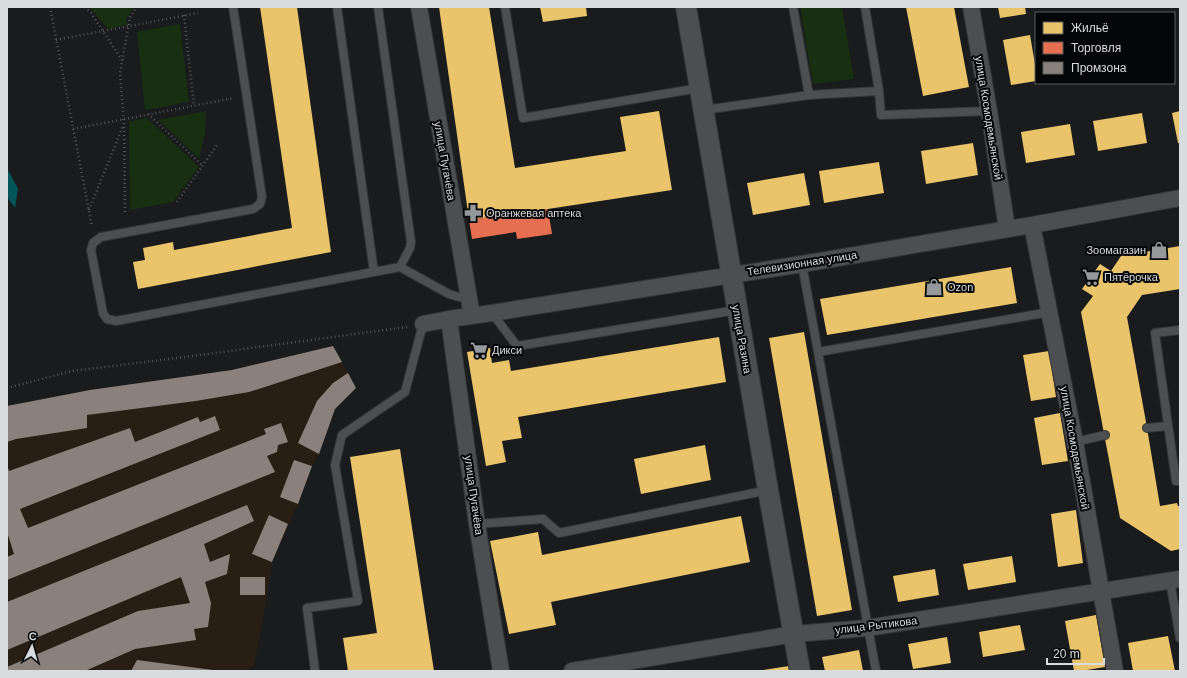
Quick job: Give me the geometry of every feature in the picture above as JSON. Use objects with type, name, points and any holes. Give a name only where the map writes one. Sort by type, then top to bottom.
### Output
[{"type":"street","name":"улица Пугачёва","points":[[419,7],[472,316]]},
{"type":"street","name":"улица Разина","points":[[686,7],[800,671]]},
{"type":"street","name":"улица Космодемьянской","points":[[971,7],[1007,229]]},
{"type":"street","name":"Телевизионная улица","points":[[423,324],[802,264],[1180,198]]},
{"type":"street","name":"улица Космодемьянской","points":[[1032,225],[1075,442],[1115,671]]},
{"type":"street","name":"улица Пугачёва","points":[[449,319],[477,524],[501,671]]},
{"type":"street","name":"улица Рытикова","points":[[572,671],[794,634],[867,628],[1175,580]]},
{"type":"lane","points":[[233,7],[262,197],[260,204],[253,209],[101,237],[94,242],[91,250],[104,313],[107,319],[116,321],[400,267],[449,294],[459,297],[468,296]]},
{"type":"lane","points":[[337,7],[374,272]]},
{"type":"lane","points":[[378,7],[411,242],[410,248],[400,267]]},
{"type":"lane","points":[[505,7],[523,118],[700,88]]},
{"type":"lane","points":[[793,7],[809,95]]},
{"type":"lane","points":[[865,7],[879,91],[881,115],[989,111]]},
{"type":"lane","points":[[704,110],[809,95],[879,91]]},
{"type":"lane","points":[[802,264],[876,671]]},
{"type":"lane","points":[[492,313],[517,346],[738,310]]},
{"type":"lane","points":[[818,352],[1050,312]]},
{"type":"lane","points":[[315,671],[307,608],[358,601],[335,465],[342,435],[405,392],[423,324]]},
{"type":"lane","points":[[1180,330],[1155,333],[1176,482],[1180,481]]},
{"type":"lane","points":[[1147,428],[1168,426]]},
{"type":"lane","points":[[1075,442],[1105,435]]},
{"type":"lane","points":[[477,524],[543,519],[559,533],[768,490]]},
{"type":"lane","points":[[1175,580],[1180,638]]},
{"type":"path","points":[[50,7],[94,242]]},
{"type":"path","points":[[85,7],[122,60]]},
{"type":"path","points":[[125,212],[124,119],[120,73],[130,17],[137,7]]},
{"type":"path","points":[[56,40],[198,13]]},
{"type":"path","points":[[184,16],[194,106]]},
{"type":"path","points":[[73,129],[246,96]]},
{"type":"path","points":[[148,114],[203,166]]},
{"type":"path","points":[[89,210],[124,124]]},
{"type":"path","points":[[178,202],[217,145]]},
{"type":"path","points":[[7,388],[72,371],[423,324]]},
{"type":"shaded area","points":[[333,346],[356,388],[335,409],[319,454],[312,466],[298,504],[272,562],[254,666],[246,671],[7,671],[7,406],[90,390],[232,370]]},
{"type":"green space","points":[[91,7],[134,7],[126,19],[127,25],[108,29],[91,9]]},
{"type":"green space","points":[[800,7],[842,7],[854,79],[813,84]]},
{"type":"green space","points":[[180,24],[189,102],[145,110],[137,32]]},
{"type":"green space","points":[[206,111],[205,134],[199,158],[158,120]]},
{"type":"green space","points":[[147,118],[199,167],[173,202],[130,210],[129,122]]},
{"type":"water","points":[[7,168],[18,189],[15,208],[7,197]]},
{"type":"building: Жильё","points":[[260,7],[297,7],[331,252],[138,289],[133,262],[145,260],[143,248],[173,242],[174,250],[292,228]]},
{"type":"building: Жильё","points":[[439,7],[489,7],[515,168],[626,151],[620,117],[659,111],[672,190],[469,220]]},
{"type":"building: Жильё","points":[[540,7],[586,7],[587,16],[543,22]]},
{"type":"building: Жильё","points":[[906,7],[954,7],[969,87],[923,96]]},
{"type":"building: Жильё","points":[[998,7],[1025,7],[1026,14],[1000,18]]},
{"type":"building: Жильё","points":[[1030,35],[1035,64],[1035,81],[1011,85],[1003,40]]},
{"type":"building: Жильё","points":[[1180,111],[1180,143],[1178,143],[1172,113]]},
{"type":"building: Жильё","points":[[1142,113],[1147,143],[1098,151],[1093,121]]},
{"type":"building: Жильё","points":[[1070,124],[1075,155],[1026,163],[1021,132]]},
{"type":"building: Жильё","points":[[973,143],[978,175],[926,184],[921,151]]},
{"type":"building: Жильё","points":[[879,162],[884,193],[824,203],[819,171]]},
{"type":"building: Жильё","points":[[804,173],[810,205],[753,215],[747,183]]},
{"type":"building: Жильё","points":[[1180,246],[1180,289],[1142,295],[1127,317],[1160,506],[1177,503],[1178,506],[1180,506],[1180,549],[1171,551],[1120,518],[1081,312],[1093,296],[1082,289],[1100,264],[1111,271],[1121,256]]},
{"type":"building: Жильё","points":[[1011,267],[1017,303],[827,335],[820,299]]},
{"type":"building: Жильё","points":[[804,332],[852,610],[817,616],[769,338]]},
{"type":"building: Жильё","points":[[719,337],[726,382],[518,417],[522,438],[502,441],[506,462],[486,466],[467,352],[490,348],[492,363],[509,360],[511,371]]},
{"type":"building: Жильё","points":[[1049,351],[1056,397],[1031,401],[1023,355]]},
{"type":"building: Жильё","points":[[1060,413],[1068,461],[1042,465],[1034,418]]},
{"type":"building: Жильё","points":[[705,445],[711,480],[641,494],[634,459]]},
{"type":"building: Жильё","points":[[400,449],[434,671],[348,671],[343,638],[377,633],[350,457]]},
{"type":"building: Жильё","points":[[1076,510],[1083,563],[1058,567],[1051,514]]},
{"type":"building: Жильё","points":[[741,516],[750,562],[551,602],[556,625],[509,634],[490,541],[538,532],[542,555]]},
{"type":"building: Жильё","points":[[1012,556],[1016,582],[968,590],[963,564]]},
{"type":"building: Жильё","points":[[935,569],[939,595],[898,602],[893,576]]},
{"type":"building: Жильё","points":[[1096,615],[1105,667],[1074,671],[1065,621]]},
{"type":"building: Жильё","points":[[1020,625],[1025,650],[983,657],[979,632]]},
{"type":"building: Жильё","points":[[1168,636],[1175,671],[1133,671],[1128,643]]},
{"type":"building: Жильё","points":[[947,637],[951,663],[913,669],[908,644]]},
{"type":"building: Жильё","points":[[859,650],[863,671],[825,671],[822,657]]},
{"type":"building: Жильё","points":[[789,666],[790,671],[763,671],[763,670]]},
{"type":"building: Торговля","points":[[548,209],[552,234],[517,239],[516,232],[472,239],[469,220]]},
{"type":"building: Промзона","points":[[333,346],[342,362],[249,392],[196,401],[87,415],[87,428],[16,439],[7,442],[7,406],[90,390],[232,370]]},
{"type":"building: Промзона","points":[[348,373],[356,388],[335,409],[319,454],[298,443],[317,401],[333,383]]},
{"type":"building: Промзона","points":[[215,416],[220,430],[20,509],[28,528],[266,434],[264,429],[281,423],[288,442],[278,445],[277,452],[267,456],[275,472],[7,580],[7,557],[14,554],[7,532],[7,465],[9,471],[130,428],[135,442],[198,417],[200,422]]},
{"type":"building: Промзона","points":[[294,460],[312,466],[298,504],[280,497]]},
{"type":"building: Промзона","points":[[247,505],[254,521],[204,544],[210,562],[230,554],[227,574],[205,582],[211,603],[208,627],[194,629],[196,640],[135,649],[85,671],[7,671],[7,667],[138,611],[190,603],[181,577],[7,650],[7,602]]},
{"type":"building: Промзона","points":[[269,515],[288,524],[272,562],[252,554]]},
{"type":"building: Промзона","points":[[240,577],[265,577],[265,595],[240,595]]},
{"type":"building: Промзона","points":[[137,660],[213,670],[213,671],[131,671]]},
{"type":"place","name":"Оранжевая аптека","points":[[473,213]]},
{"type":"place","name":"Зоомагазин","points":[[1159,250]]},
{"type":"place","name":"Пятёрочка","points":[[1091,277]]},
{"type":"place","name":"Ozon","points":[[934,287]]},
{"type":"place","name":"Дикси","points":[[479,350]]}]
